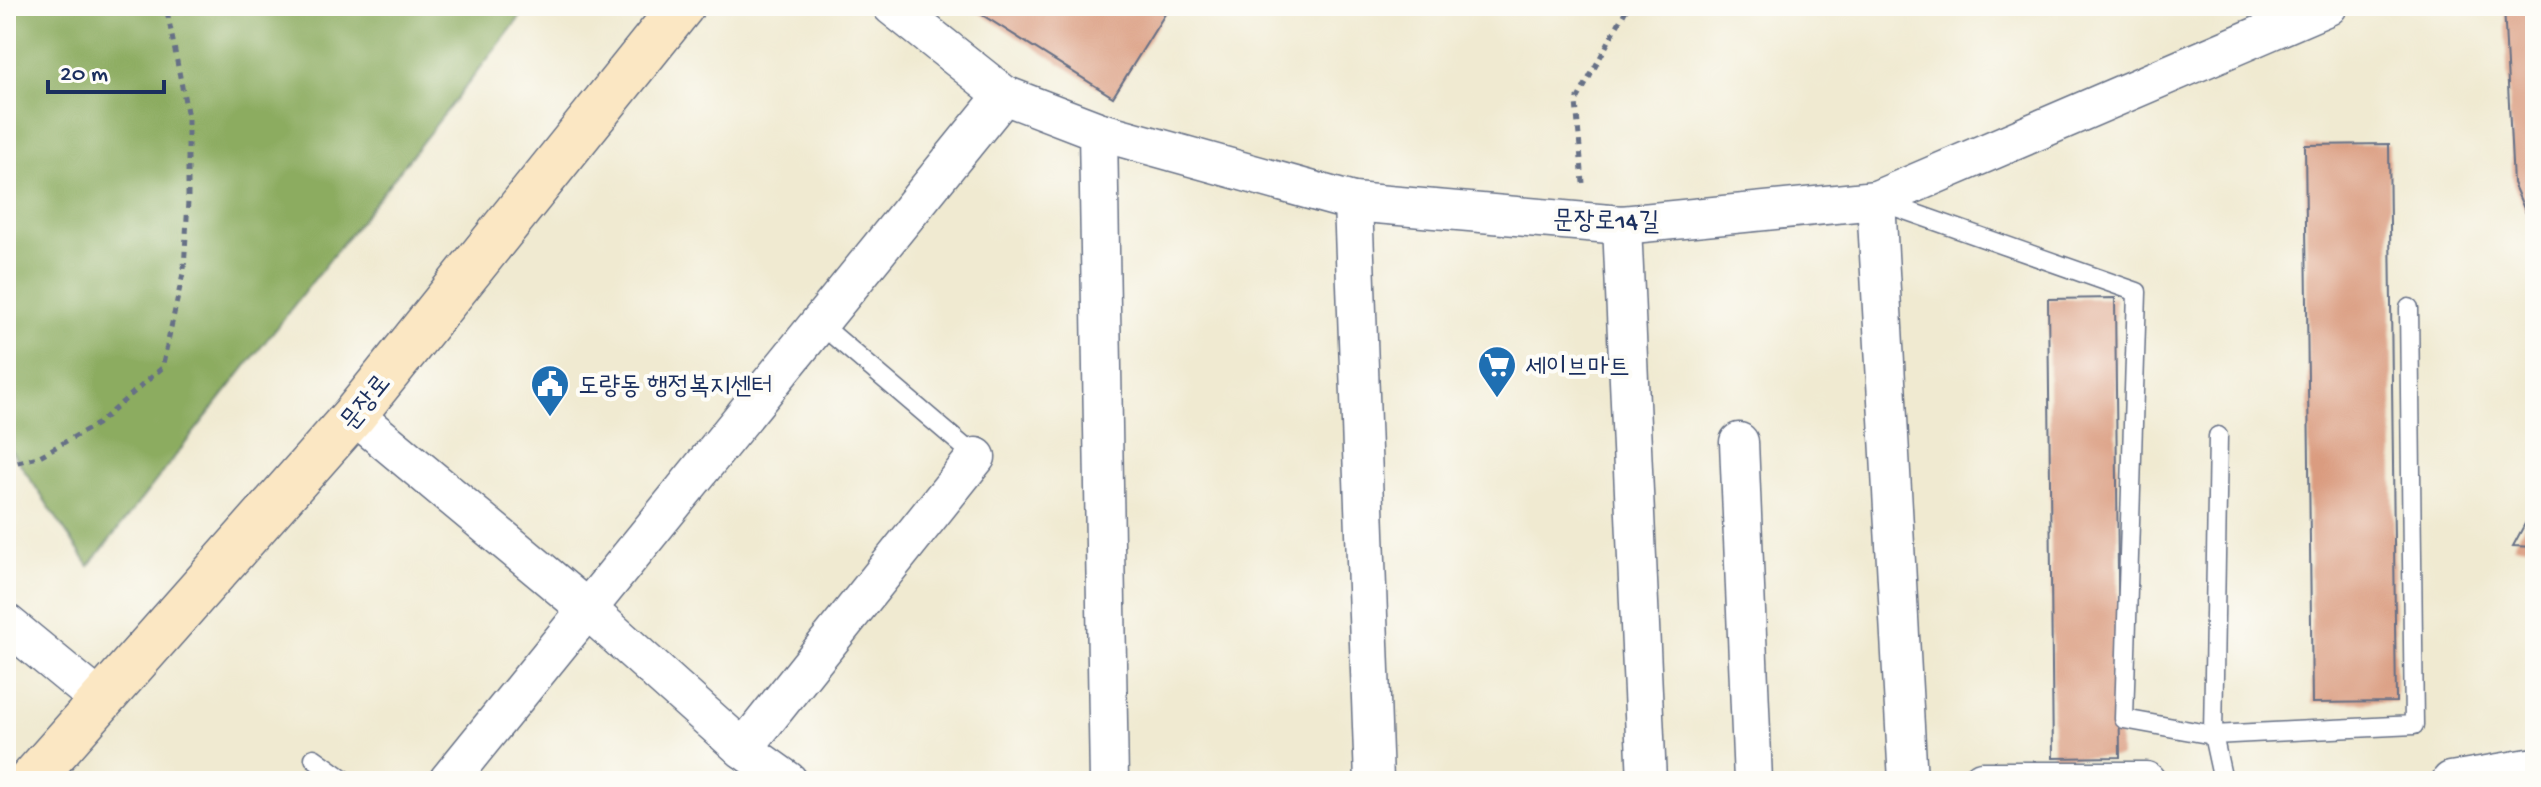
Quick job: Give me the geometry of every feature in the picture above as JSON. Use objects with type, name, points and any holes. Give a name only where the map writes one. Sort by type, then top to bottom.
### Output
[{"type":"street","name":"문장로","points":[[30,781],[354,415],[682,6]]},
{"type":"street","name":"문장로14길","points":[[892,6],[1004,95],[1098,131],[1353,202],[1604,224],[1876,200],[2328,6]]},
{"type":"street","points":[[448,781],[1004,95]]},
{"type":"street","points":[[1098,131],[1109,781]]},
{"type":"street","points":[[1876,200],[1908,781]]},
{"type":"street","points":[[1353,202],[1374,781]]},
{"type":"street","points":[[1604,224],[1647,781]]},
{"type":"street","points":[[354,415],[587,609],[743,749],[788,781]]},
{"type":"street","points":[[1739,442],[1753,781]]},
{"type":"street","points":[[743,749],[976,457]]},
{"type":"street","points":[[6,623],[102,702]]},
{"type":"street","points":[[2451,781],[2535,767]]},
{"type":"street","points":[[1982,781],[2146,781]]},
{"type":"lane","points":[[1876,200],[2137,292],[2124,719],[2213,735],[2414,725],[2409,308]]},
{"type":"lane","points":[[819,323],[976,457]]},
{"type":"lane","points":[[2218,436],[2213,735],[2223,781]]},
{"type":"lane","points":[[314,758],[346,781]]},
{"type":"path","points":[[6,465],[38,457],[97,424],[162,368],[184,269],[188,201],[188,117],[166,6]]},
{"type":"path","points":[[1604,224],[1576,102],[1628,6]]},
{"type":"green space","points":[[6,6],[529,6],[89,566],[6,443]]},
{"type":"building","points":[[968,6],[1170,6],[1113,97]]},
{"type":"building","points":[[2504,6],[2535,6],[2535,234],[2513,183]]},
{"type":"building","points":[[2389,144],[2396,702],[2312,703],[2305,145]]},
{"type":"building","points":[[2115,298],[2120,757],[2053,758],[2048,299]]},
{"type":"building","points":[[2535,505],[2535,547],[2513,546]]},
{"type":"place","name":"세이브마트","points":[[1497,399]]},
{"type":"place","name":"도량동 행정복지센터","points":[[550,418]]}]
